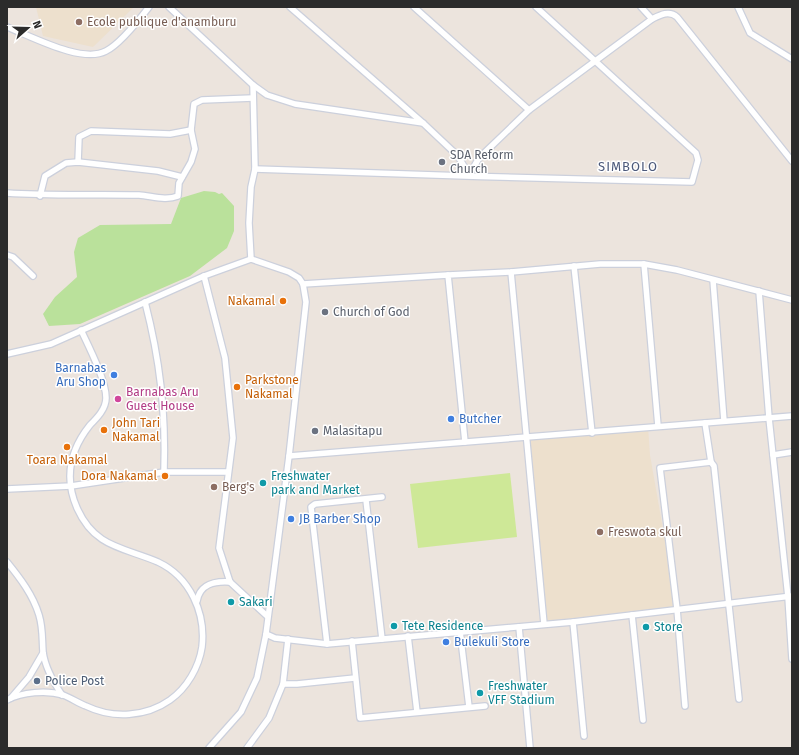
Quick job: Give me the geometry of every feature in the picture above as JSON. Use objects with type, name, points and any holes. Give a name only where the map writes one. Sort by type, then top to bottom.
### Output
[{"type":"street","points":[[7,27],[74,53],[100,53],[107,51],[132,28],[149,7]]},
{"type":"street","points":[[169,7],[252,85],[267,95],[295,104],[423,123]]},
{"type":"street","points":[[290,7],[423,123],[458,156],[469,175]]},
{"type":"street","points":[[414,7],[529,110]]},
{"type":"street","points":[[255,169],[692,182],[698,160],[696,153],[597,61],[536,7]]},
{"type":"street","points":[[641,7],[652,19]]},
{"type":"street","points":[[738,7],[750,33],[792,59]]},
{"type":"street","points":[[469,175],[479,158],[529,110],[652,19],[670,14],[675,15],[792,161]]},
{"type":"street","points":[[252,85],[255,169],[251,186],[249,223],[252,259]]},
{"type":"street","points":[[7,193],[40,196],[140,195],[171,199],[178,196],[179,183],[191,162],[195,149],[191,130],[194,104],[202,100],[253,98]]},
{"type":"street","points":[[78,162],[79,137],[91,131],[170,134],[191,130]]},
{"type":"street","points":[[40,196],[45,176],[66,163],[78,162],[158,171],[182,177]]},
{"type":"street","points":[[7,255],[13,257],[33,276]]},
{"type":"street","points":[[7,354],[51,344],[204,276],[252,259],[289,272],[299,278],[303,284],[306,302],[289,456],[267,616],[266,634],[257,678],[241,712],[210,748]]},
{"type":"street","points":[[303,284],[511,272],[600,264],[644,264],[677,270],[792,300]]},
{"type":"street","points":[[644,264],[658,426]]},
{"type":"street","points":[[574,266],[592,433]]},
{"type":"street","points":[[511,272],[528,437],[544,624]]},
{"type":"street","points":[[448,275],[465,442]]},
{"type":"street","points":[[204,276],[225,358],[233,438],[219,548],[230,582],[267,616]]},
{"type":"street","points":[[714,280],[724,421]]},
{"type":"street","points":[[759,291],[769,418],[790,596],[792,659]]},
{"type":"street","points":[[145,302],[153,332],[161,379],[165,429],[164,472]]},
{"type":"street","points":[[81,330],[92,354],[106,397],[103,410],[84,433],[73,454],[70,467],[73,497],[81,516],[104,541],[117,548],[159,562],[178,576],[197,601]]},
{"type":"street","points":[[289,456],[792,416]]},
{"type":"street","points":[[706,423],[711,462],[714,466],[730,603],[739,699]]},
{"type":"street","points":[[773,455],[792,452]]},
{"type":"street","points":[[685,706],[677,610],[660,468],[711,462]]},
{"type":"street","points":[[7,489],[71,486],[164,472],[228,472]]},
{"type":"street","points":[[326,644],[311,507],[315,504],[382,498]]},
{"type":"street","points":[[366,500],[382,639]]},
{"type":"street","points":[[7,562],[27,589],[39,614],[42,626],[43,653],[55,684],[62,695]]},
{"type":"street","points":[[9,699],[42,693],[62,695],[94,709],[118,715],[146,712],[155,709],[172,699],[193,674],[202,649],[203,625],[197,601],[198,593],[208,585],[230,582]]},
{"type":"street","points":[[266,634],[288,639],[326,644],[573,622],[790,596]]},
{"type":"street","points":[[632,615],[643,720]]},
{"type":"street","points":[[573,622],[584,736]]},
{"type":"street","points":[[519,627],[530,748]]},
{"type":"street","points":[[460,631],[469,707]]},
{"type":"street","points":[[408,636],[416,712]]},
{"type":"street","points":[[247,748],[270,718],[283,684],[288,639]]},
{"type":"street","points":[[352,641],[360,718],[485,706]]},
{"type":"street","points":[[9,699],[29,677],[43,653]]},
{"type":"street","points":[[283,684],[355,678]]},
{"type":"shaded area","name":"Ecole publique d'anamburu","points":[[36,7],[134,7],[93,47],[43,36]]},
{"type":"shaded area","name":"Freswota skul","points":[[648,427],[650,455],[677,609],[544,624],[528,437]]},
{"type":"green space","points":[[204,191],[219,194],[222,193],[234,206],[234,231],[227,248],[190,276],[80,324],[49,326],[43,314],[55,297],[77,277],[74,252],[78,238],[100,225],[171,224],[181,198]]},
{"type":"green space","points":[[510,473],[517,537],[418,548],[410,484]]},
{"type":"place","name":"Ecole publique d'anamburu","points":[[79,22]]},
{"type":"place","name":"SDA Reform Church","points":[[442,162]]},
{"type":"place","name":"Nakamal","points":[[283,301]]},
{"type":"place","name":"Church of God","points":[[325,312]]},
{"type":"place","name":"Barnabas Aru Shop","points":[[114,375]]},
{"type":"place","name":"Parkstone Nakamal","points":[[237,387]]},
{"type":"place","name":"Barnabas Aru Guest House","points":[[118,399]]},
{"type":"place","name":"Butcher","points":[[451,419]]},
{"type":"place","name":"John Tari Nakamal","points":[[104,430]]},
{"type":"place","name":"Malasitapu","points":[[315,431]]},
{"type":"place","name":"Toara Nakamal","points":[[67,447]]},
{"type":"place","name":"Dora Nakamal","points":[[165,476]]},
{"type":"place","name":"Freshwater park and Market","points":[[263,483]]},
{"type":"place","name":"Berg's","points":[[214,487]]},
{"type":"place","name":"JB Barber Shop","points":[[291,519]]},
{"type":"place","name":"Freswota skul","points":[[600,532]]},
{"type":"place","name":"Sakari","points":[[231,602]]},
{"type":"place","name":"Tete Residence","points":[[394,626]]},
{"type":"place","name":"Store","points":[[646,627]]},
{"type":"place","name":"Bulekuli Store","points":[[446,642]]},
{"type":"place","name":"Police Post","points":[[37,681]]},
{"type":"place","name":"Freshwater VFF Stadium","points":[[480,693]]},
{"type":"district","name":"SIMBOLO","points":[[628,166]]}]
